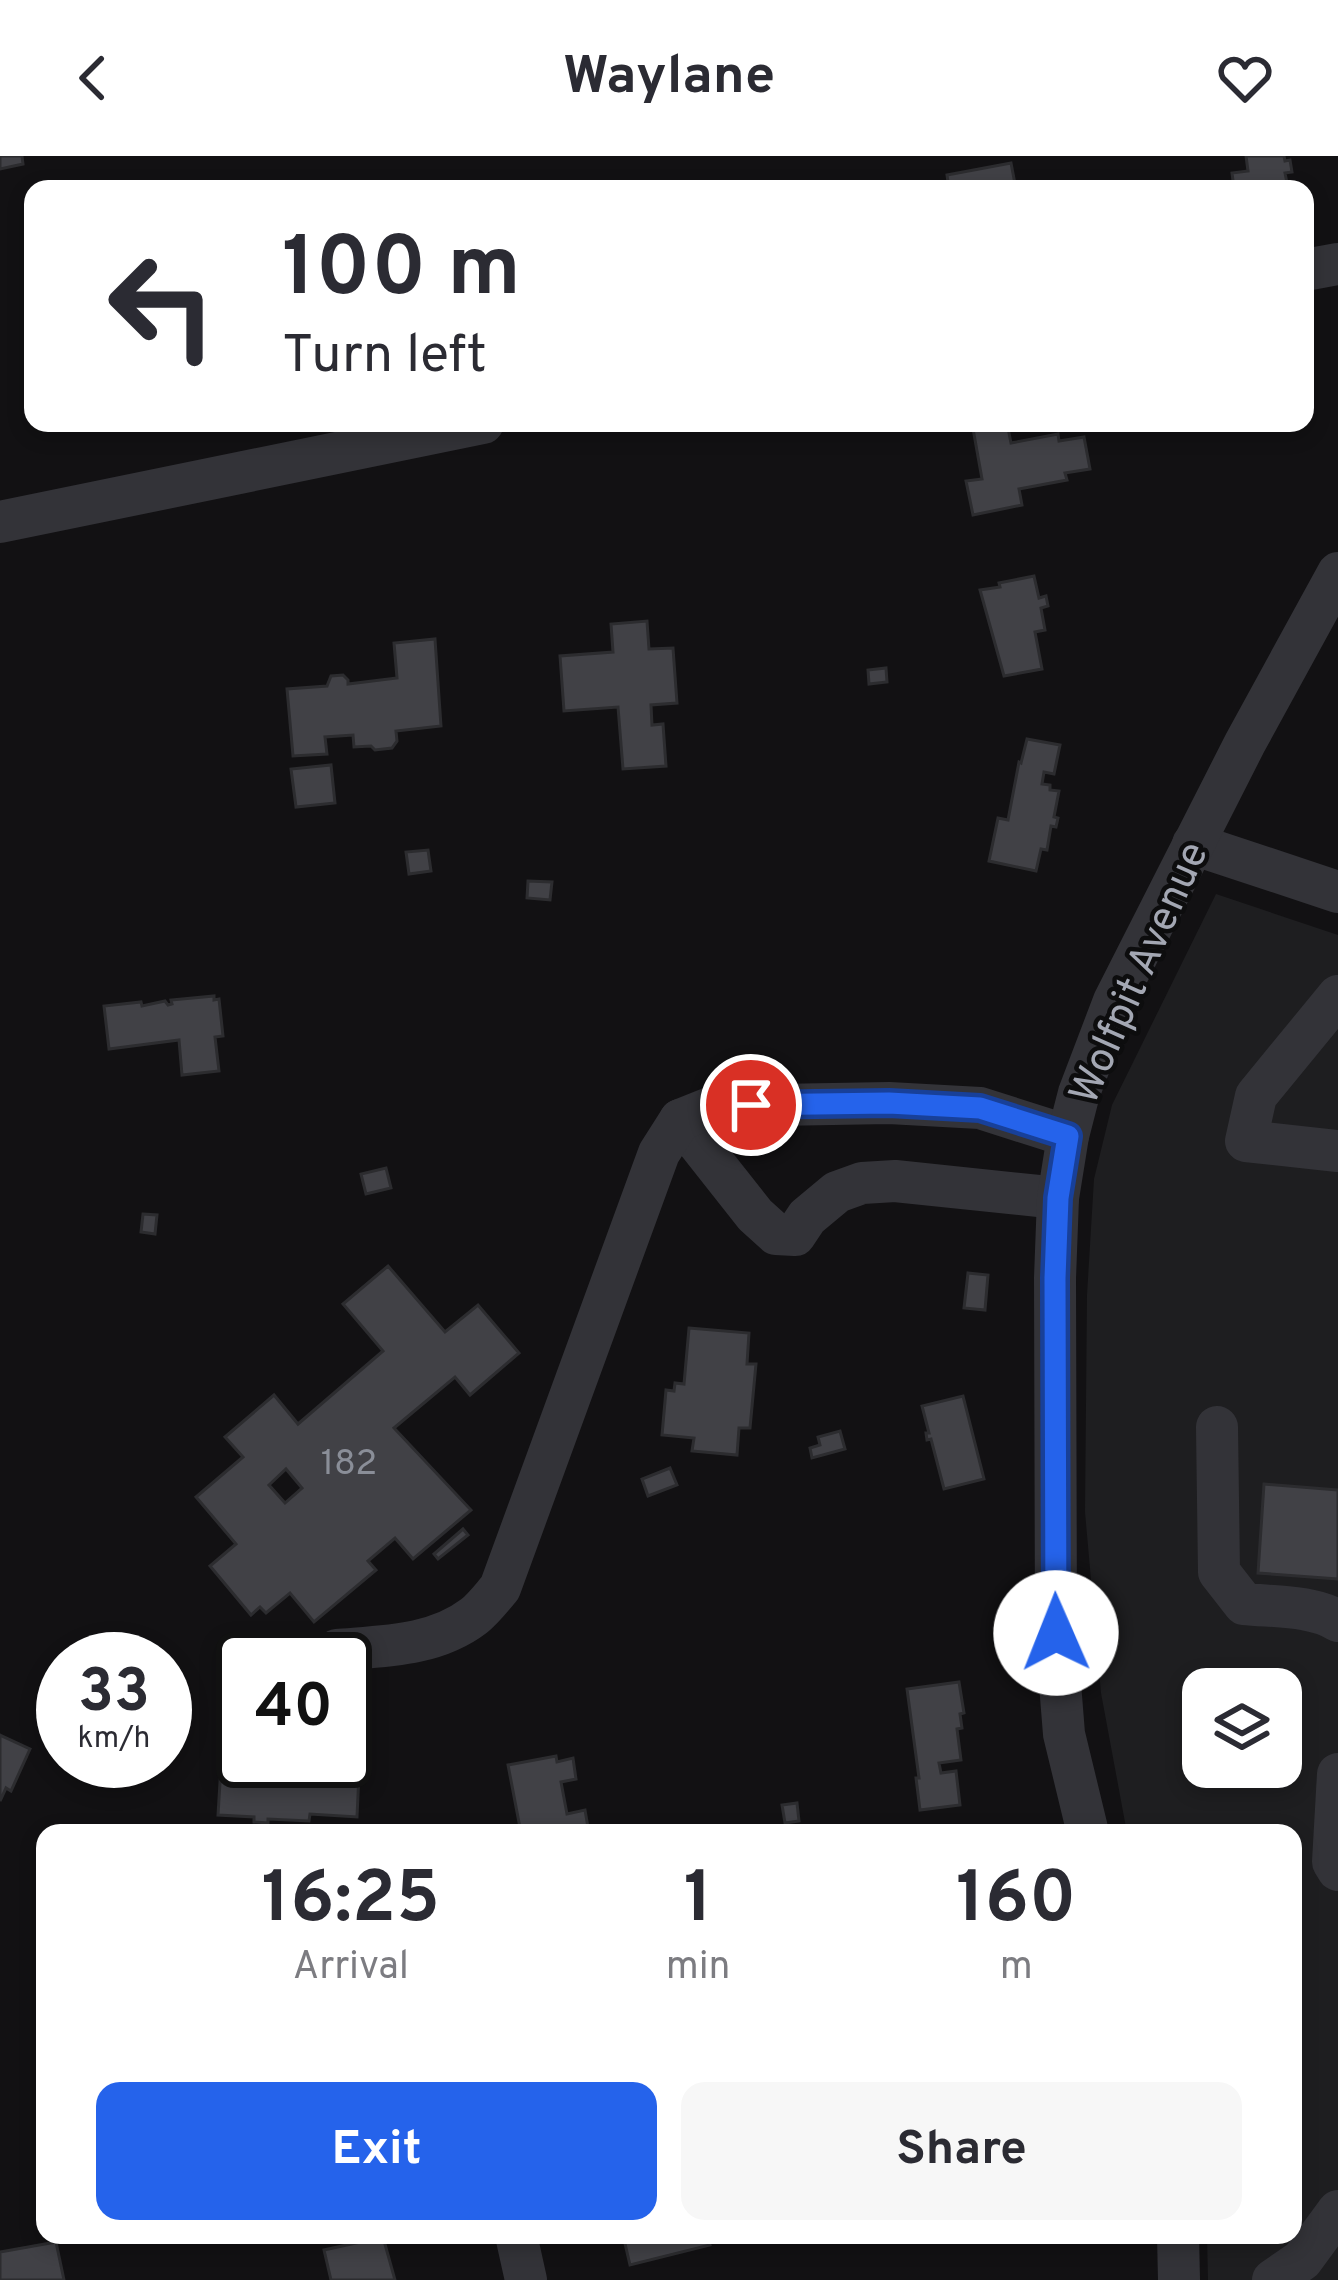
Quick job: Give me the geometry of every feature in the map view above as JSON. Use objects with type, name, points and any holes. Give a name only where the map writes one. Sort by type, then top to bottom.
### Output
[{"type":"street","points":[[3,512],[434,432]]},
{"type":"street","name":"Wolfpit Avenue","points":[[1086,1824],[1064,1734],[1058,1670],[1054,1335],[1058,1198],[1068,1136],[1078,1093],[1114,1001],[1245,742],[1338,573]]},
{"type":"street","points":[[1193,844],[1338,892]]},
{"type":"street","points":[[1332,1167],[1246,1142],[1256,1096],[1338,996]]},
{"type":"street","points":[[372,1648],[444,1635],[477,1614],[500,1588],[659,1154],[680,1120],[715,1106],[889,1103],[980,1108],[1068,1136]]},
{"type":"street","points":[[680,1120],[755,1215],[776,1234],[796,1235],[807,1217],[837,1192],[862,1184],[895,1181],[1058,1198]]},
{"type":"street","points":[[1217,1427],[1219,1572],[1244,1604],[1316,1611],[1338,1621]]},
{"type":"street","points":[[1338,1774],[1334,1862],[1338,1870]]},
{"type":"street","points":[[1273,2280],[1302,2260],[1338,2211]]},
{"type":"street","points":[[518,2244],[526,2280]]},
{"type":"street","points":[[1178,2244],[1179,2280]]},
{"type":"shaded area","points":[[1216,894],[1338,935],[1338,2280],[1208,2280],[1207,2244],[1302,2244],[1302,1824],[1125,1824],[1101,1693],[1085,1512],[1087,1295],[1094,1179],[1112,1105]]},
{"type":"building","points":[[0,156],[22,156],[23,164],[0,169]]},
{"type":"building","points":[[1246,156],[1284,156],[1292,172],[1285,173],[1286,180],[1233,180],[1232,173],[1248,171]]},
{"type":"building","points":[[1011,163],[1014,180],[948,180],[947,175]]},
{"type":"building","points":[[974,432],[1009,432],[1011,443],[1058,434],[1059,441],[1084,437],[1090,469],[1065,473],[1067,480],[1019,489],[1022,505],[973,515],[966,481],[982,479]]},
{"type":"building","points":[[1034,576],[1039,598],[1046,596],[1048,606],[1041,608],[1045,630],[1035,632],[1042,669],[1004,676],[980,590]]},
{"type":"building","points":[[647,621],[649,649],[673,648],[677,703],[651,705],[652,725],[663,724],[666,766],[623,769],[618,707],[564,711],[560,656],[613,652],[611,624]]},
{"type":"building","points":[[435,639],[441,726],[396,731],[392,748],[375,750],[354,747],[353,735],[325,737],[327,754],[293,756],[287,689],[327,686],[331,676],[343,675],[348,684],[397,678],[394,643]]},
{"type":"building","points":[[886,668],[887,682],[869,684],[868,670]]},
{"type":"building","points":[[1027,739],[1060,745],[1054,774],[1044,772],[1042,784],[1059,791],[1054,817],[1058,818],[1056,827],[1051,826],[1047,850],[1041,849],[1036,871],[989,861],[998,818],[1008,820]]},
{"type":"building","points":[[331,765],[335,803],[296,807],[291,769]]},
{"type":"building","points":[[428,850],[431,871],[409,874],[406,852]]},
{"type":"building","points":[[528,881],[552,882],[550,900],[527,898]]},
{"type":"building","points":[[219,999],[223,1036],[215,1037],[219,1071],[182,1075],[179,1040],[109,1049],[104,1006],[165,1001],[168,1005],[171,1000]]},
{"type":"building","points":[[386,1168],[391,1188],[366,1194],[361,1174]]},
{"type":"building","points":[[143,1214],[157,1215],[155,1234],[141,1232]]},
{"type":"building","points":[[388,1266],[445,1332],[478,1305],[519,1353],[470,1395],[455,1377],[394,1428],[471,1510],[413,1559],[395,1538],[368,1561],[376,1570],[314,1622],[290,1593],[266,1613],[260,1607],[251,1615],[210,1566],[236,1544],[196,1497],[243,1457],[225,1437],[274,1395],[298,1424],[383,1351],[343,1304]],"holes":[[[286,1469],[302,1488],[285,1503],[269,1485]]]},
{"type":"building","points":[[968,1273],[988,1275],[985,1310],[964,1308]]},
{"type":"building","points":[[689,1328],[749,1333],[747,1364],[756,1364],[750,1428],[739,1428],[737,1455],[692,1451],[694,1438],[662,1435],[666,1390],[674,1391],[675,1383],[684,1384]]},
{"type":"building","points":[[963,1396],[984,1479],[944,1489],[931,1439],[927,1440],[922,1406]]},
{"type":"building","points":[[840,1431],[845,1449],[812,1458],[810,1448],[820,1445],[818,1437]]},
{"type":"building","points":[[670,1468],[677,1485],[648,1496],[642,1479]]},
{"type":"building","points":[[1264,1484],[1338,1490],[1338,1579],[1258,1573]]},
{"type":"building","points":[[463,1529],[468,1535],[438,1559],[434,1554]]},
{"type":"building","points":[[959,1682],[964,1713],[960,1714],[962,1728],[957,1729],[961,1760],[939,1763],[941,1773],[956,1771],[960,1805],[920,1810],[907,1689]]},
{"type":"building","points":[[0,1735],[30,1749],[11,1791],[6,1788],[0,1801]]},
{"type":"building","points":[[556,1756],[557,1762],[573,1758],[576,1779],[561,1782],[567,1814],[585,1810],[587,1824],[519,1824],[508,1765]]},
{"type":"building","points":[[220,1788],[358,1788],[357,1817],[310,1814],[309,1821],[268,1819],[268,1823],[254,1822],[254,1817],[218,1815]]},
{"type":"building","points":[[797,1803],[799,1821],[785,1823],[782,1805]]},
{"type":"building","points":[[56,2244],[64,2280],[0,2280],[0,2252]]},
{"type":"building","points":[[385,2244],[395,2280],[331,2280],[324,2250]]},
{"type":"building","points":[[625,2244],[710,2245],[630,2265]]},
{"type":"route","points":[[751,1105],[889,1103],[980,1108],[1068,1136],[1058,1198],[1055,1278],[1056,1633]]}]
